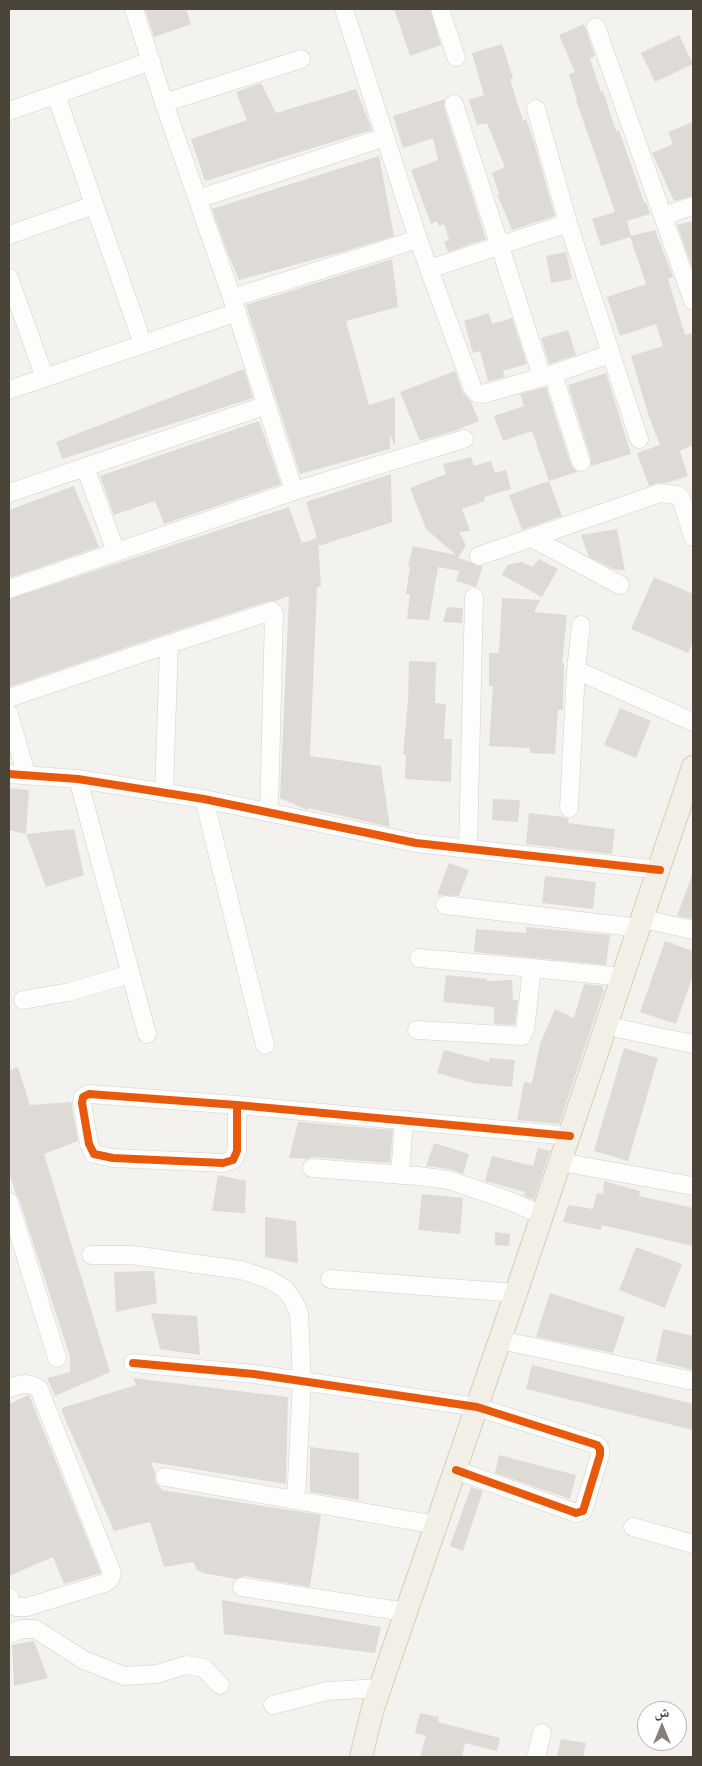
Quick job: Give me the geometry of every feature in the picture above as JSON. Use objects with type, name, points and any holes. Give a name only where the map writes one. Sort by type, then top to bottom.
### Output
[{"type":"main road","points":[[361,1757],[373,1708],[570,1136],[693,767]]},
{"type":"street","points":[[134,9],[164,103],[235,305],[294,491]]},
{"type":"street","points":[[344,9],[418,238],[473,389],[477,393],[483,394],[548,376],[610,354]]},
{"type":"street","points":[[440,9],[456,57]]},
{"type":"street","points":[[596,27],[693,300]]},
{"type":"street","points":[[164,103],[301,59]]},
{"type":"street","points":[[9,111],[151,61]]},
{"type":"street","points":[[56,95],[143,344]]},
{"type":"street","points":[[454,104],[500,246],[581,462]]},
{"type":"street","points":[[536,108],[568,222],[639,439]]},
{"type":"street","points":[[198,199],[385,137]]},
{"type":"street","points":[[9,235],[94,205]]},
{"type":"street","points":[[663,216],[693,206]]},
{"type":"street","points":[[429,269],[568,222]]},
{"type":"street","points":[[9,390],[143,344],[235,305],[418,238]]},
{"type":"street","points":[[9,278],[45,378]]},
{"type":"street","points":[[9,493],[267,405]]},
{"type":"street","points":[[9,589],[294,491],[464,439]]},
{"type":"street","points":[[85,467],[116,552]]},
{"type":"street","points":[[479,556],[660,493],[681,498],[693,537]]},
{"type":"street","points":[[532,538],[620,586]]},
{"type":"street","points":[[468,848],[474,597]]},
{"type":"street","points":[[9,698],[266,612],[274,612],[269,812]]},
{"type":"street","points":[[569,808],[580,626]]},
{"type":"street","points":[[164,793],[168,644]]},
{"type":"street","points":[[576,670],[693,722]]},
{"type":"street","points":[[9,714],[17,774],[78,779],[204,799],[404,841],[660,870]]},
{"type":"street","points":[[78,779],[147,1034]]},
{"type":"street","points":[[204,799],[266,1045]]},
{"type":"street","points":[[445,905],[693,930]]},
{"type":"street","points":[[419,958],[624,977]]},
{"type":"street","points":[[417,1030],[522,1036],[532,968]]},
{"type":"street","points":[[23,1000],[69,992],[130,974]]},
{"type":"street","points":[[607,1026],[693,1044]]},
{"type":"street","points":[[237,1105],[237,1151],[233,1160],[223,1163],[113,1158],[94,1154],[89,1144],[82,1104],[83,1097],[89,1094],[237,1105],[570,1136]]},
{"type":"street","points":[[400,1175],[404,1120]]},
{"type":"street","points":[[561,1162],[693,1186]]},
{"type":"street","points":[[312,1168],[400,1175],[455,1182],[510,1201],[542,1216]]},
{"type":"street","points":[[9,1202],[57,1358]]},
{"type":"street","points":[[91,1255],[132,1256],[241,1270],[268,1279],[285,1290],[293,1300],[299,1313],[302,1382],[296,1500]]},
{"type":"street","points":[[330,1279],[516,1293]]},
{"type":"street","points":[[500,1340],[693,1381]]},
{"type":"street","points":[[134,1363],[254,1374],[476,1407],[597,1445],[600,1449],[600,1455],[583,1511],[576,1513],[456,1470]]},
{"type":"street","points":[[9,1388],[24,1383],[33,1384],[39,1389],[112,1572],[110,1579],[105,1583],[27,1608],[16,1607],[9,1597]]},
{"type":"street","points":[[165,1477],[436,1525]]},
{"type":"street","points":[[633,1527],[693,1544]]},
{"type":"street","points":[[242,1587],[406,1612]]},
{"type":"street","points":[[9,1634],[22,1629],[35,1629],[84,1660],[124,1676],[157,1674],[186,1665],[204,1668],[220,1684]]},
{"type":"street","points":[[274,1705],[327,1691],[380,1688]]},
{"type":"street","points":[[536,1757],[542,1733]]},
{"type":"building","points":[[145,9],[186,9],[191,24],[154,37]]},
{"type":"building","points":[[394,9],[430,9],[441,45],[410,56]]},
{"type":"building","points":[[584,24],[595,56],[590,59],[601,92],[603,91],[616,131],[619,130],[650,214],[627,221],[631,236],[655,230],[673,277],[668,279],[685,335],[693,333],[693,445],[680,451],[688,476],[649,486],[637,453],[660,445],[649,417],[631,356],[663,346],[656,324],[620,336],[607,297],[646,284],[630,237],[601,246],[592,219],[615,212],[576,100],[569,74],[575,72],[559,35]]},
{"type":"building","points":[[679,35],[693,64],[655,82],[641,53]]},
{"type":"building","points":[[502,44],[513,78],[510,79],[523,121],[526,119],[533,139],[555,216],[512,230],[497,194],[499,194],[492,173],[505,167],[487,123],[477,125],[469,100],[484,95],[472,53]]},
{"type":"building","points":[[261,83],[276,113],[356,89],[372,130],[205,181],[191,139],[247,120],[236,92]]},
{"type":"building","points":[[445,99],[444,107],[486,239],[448,252],[444,242],[449,240],[444,224],[439,226],[437,221],[431,224],[411,170],[438,160],[433,138],[403,148],[393,116]]},
{"type":"building","points":[[693,122],[693,196],[674,201],[652,153],[673,144],[668,132]]},
{"type":"building","points":[[379,156],[394,236],[239,280],[212,209]]},
{"type":"building","points":[[693,221],[693,270],[677,225]]},
{"type":"building","points":[[566,252],[572,279],[551,283],[546,256]]},
{"type":"building","points":[[392,259],[398,307],[346,321],[369,405],[395,397],[395,446],[390,435],[390,449],[300,474],[246,305]]},
{"type":"building","points":[[489,313],[492,324],[512,318],[527,364],[503,371],[505,377],[488,381],[480,351],[473,353],[464,321]]},
{"type":"building","points":[[568,330],[576,355],[549,364],[541,338]]},
{"type":"building","points":[[244,369],[253,398],[62,459],[56,442]]},
{"type":"building","points":[[455,371],[463,393],[471,402],[479,421],[420,441],[400,392]]},
{"type":"building","points":[[606,373],[631,454],[591,466],[591,459],[568,385]]},
{"type":"building","points":[[546,387],[571,465],[577,472],[549,481],[532,431],[503,441],[494,416],[524,406],[520,394]]},
{"type":"building","points":[[259,421],[281,484],[164,524],[155,501],[114,515],[100,476]]},
{"type":"building","points":[[471,457],[474,466],[491,461],[495,473],[506,470],[511,489],[484,497],[485,501],[462,509],[470,531],[459,532],[466,545],[458,558],[477,566],[483,566],[476,587],[456,581],[459,571],[438,567],[429,620],[407,619],[410,594],[406,594],[410,567],[408,567],[413,546],[456,555],[426,529],[410,488],[446,474],[443,464]]},
{"type":"building","points":[[391,474],[392,522],[319,546],[318,541],[321,586],[317,587],[310,756],[381,766],[390,827],[308,808],[308,810],[280,798],[289,596],[166,634],[9,687],[9,599],[289,507],[302,543],[317,538],[306,502]]},
{"type":"building","points":[[549,481],[562,516],[522,530],[509,495]]},
{"type":"building","points":[[74,486],[99,547],[9,578],[9,510]]},
{"type":"building","points":[[617,529],[625,571],[613,569],[589,557],[581,535]]},
{"type":"building","points":[[539,559],[558,569],[542,597],[502,575],[507,565],[522,562],[532,567]]},
{"type":"building","points":[[654,577],[693,594],[693,642],[688,653],[631,629]]},
{"type":"building","points":[[502,598],[540,600],[534,612],[567,615],[562,663],[564,663],[563,710],[558,710],[555,754],[530,753],[530,748],[489,746],[493,686],[489,686],[489,653],[499,653]]},
{"type":"building","points":[[447,607],[463,608],[462,623],[443,622]]},
{"type":"building","points":[[409,661],[436,662],[435,703],[446,704],[444,739],[452,739],[451,782],[405,779],[406,755],[403,754],[408,701]]},
{"type":"building","points":[[620,708],[651,721],[636,758],[604,745]]},
{"type":"building","points":[[9,788],[29,790],[26,834],[9,830]]},
{"type":"building","points":[[493,799],[520,800],[518,822],[492,820]]},
{"type":"building","points":[[529,813],[563,817],[569,819],[568,823],[615,829],[612,854],[526,844]]},
{"type":"building","points":[[74,829],[84,875],[46,887],[26,834]]},
{"type":"building","points":[[449,863],[469,870],[459,896],[437,895]]},
{"type":"building","points":[[545,876],[596,882],[593,909],[542,903]]},
{"type":"building","points":[[693,876],[693,919],[677,916]]},
{"type":"building","points":[[526,927],[610,935],[606,965],[474,952],[476,929],[526,933]]},
{"type":"building","points":[[665,941],[693,951],[693,975],[676,1024],[640,1012]]},
{"type":"building","points":[[446,975],[487,979],[487,981],[512,980],[513,1000],[518,1000],[515,1025],[494,1024],[494,1007],[443,1002]]},
{"type":"building","points":[[584,984],[603,986],[604,990],[559,1124],[517,1120],[524,1082],[532,1083],[540,1044],[555,1009],[574,1018]]},
{"type":"building","points":[[624,1048],[658,1058],[628,1161],[594,1151]]},
{"type":"building","points":[[444,1050],[489,1062],[489,1058],[515,1060],[512,1087],[473,1083],[437,1073]]},
{"type":"building","points":[[18,1067],[30,1105],[71,1102],[78,1141],[44,1154],[110,1372],[55,1396],[47,1378],[70,1372],[70,1357],[9,1173],[9,1071]]},
{"type":"building","points":[[298,1122],[393,1130],[390,1163],[313,1157],[307,1159],[289,1158]]},
{"type":"building","points":[[434,1143],[469,1154],[463,1174],[450,1169],[426,1166]]},
{"type":"building","points":[[538,1148],[550,1151],[534,1200],[524,1196],[525,1192],[485,1181],[492,1156],[533,1166]]},
{"type":"building","points":[[218,1175],[246,1181],[245,1213],[212,1211]]},
{"type":"building","points":[[604,1181],[640,1191],[639,1196],[693,1208],[693,1246],[602,1225],[601,1230],[563,1222],[568,1205],[593,1209],[597,1193],[603,1194]]},
{"type":"building","points":[[422,1194],[463,1198],[460,1234],[418,1230]]},
{"type":"building","points":[[265,1217],[296,1221],[298,1263],[265,1257]]},
{"type":"building","points":[[495,1232],[510,1234],[509,1246],[495,1245]]},
{"type":"building","points":[[636,1247],[682,1264],[665,1308],[619,1290]]},
{"type":"building","points":[[154,1271],[157,1303],[116,1312],[114,1272]]},
{"type":"building","points":[[550,1293],[625,1317],[613,1353],[536,1337]]},
{"type":"building","points":[[151,1313],[197,1316],[200,1355],[160,1349]]},
{"type":"building","points":[[663,1329],[693,1336],[693,1370],[656,1361]]},
{"type":"building","points":[[532,1365],[693,1404],[693,1430],[526,1389]]},
{"type":"building","points":[[133,1378],[288,1397],[286,1484],[151,1462],[155,1473],[155,1481],[162,1490],[321,1515],[310,1587],[244,1576],[236,1579],[203,1573],[196,1569],[194,1562],[164,1567],[150,1522],[114,1531],[62,1412],[62,1408],[136,1385]]},
{"type":"building","points":[[29,1395],[101,1573],[64,1584],[53,1557],[9,1576],[9,1404]]},
{"type":"building","points":[[310,1447],[359,1453],[359,1500],[310,1492]]},
{"type":"building","points":[[499,1455],[576,1475],[570,1499],[495,1473]]},
{"type":"building","points":[[471,1487],[483,1491],[463,1551],[450,1546]]},
{"type":"building","points":[[222,1600],[381,1627],[375,1653],[224,1634]]},
{"type":"building","points":[[34,1641],[48,1678],[14,1686],[12,1645]]},
{"type":"building","points":[[420,1713],[439,1717],[438,1722],[500,1738],[497,1751],[465,1743],[462,1757],[420,1757],[426,1736],[415,1733]]},
{"type":"building","points":[[561,1739],[586,1743],[583,1757],[557,1757]]},
{"type":"cycle path","points":[[9,774],[78,779],[204,799],[416,843],[660,870]]},
{"type":"cycle path","points":[[237,1105],[237,1151],[233,1160],[223,1163],[113,1158],[94,1154],[89,1144],[82,1103],[83,1097],[89,1094],[237,1105],[570,1136]]},
{"type":"cycle path","points":[[133,1363],[254,1374],[477,1407],[597,1445],[600,1449],[600,1455],[583,1511],[576,1513],[456,1470]]}]
